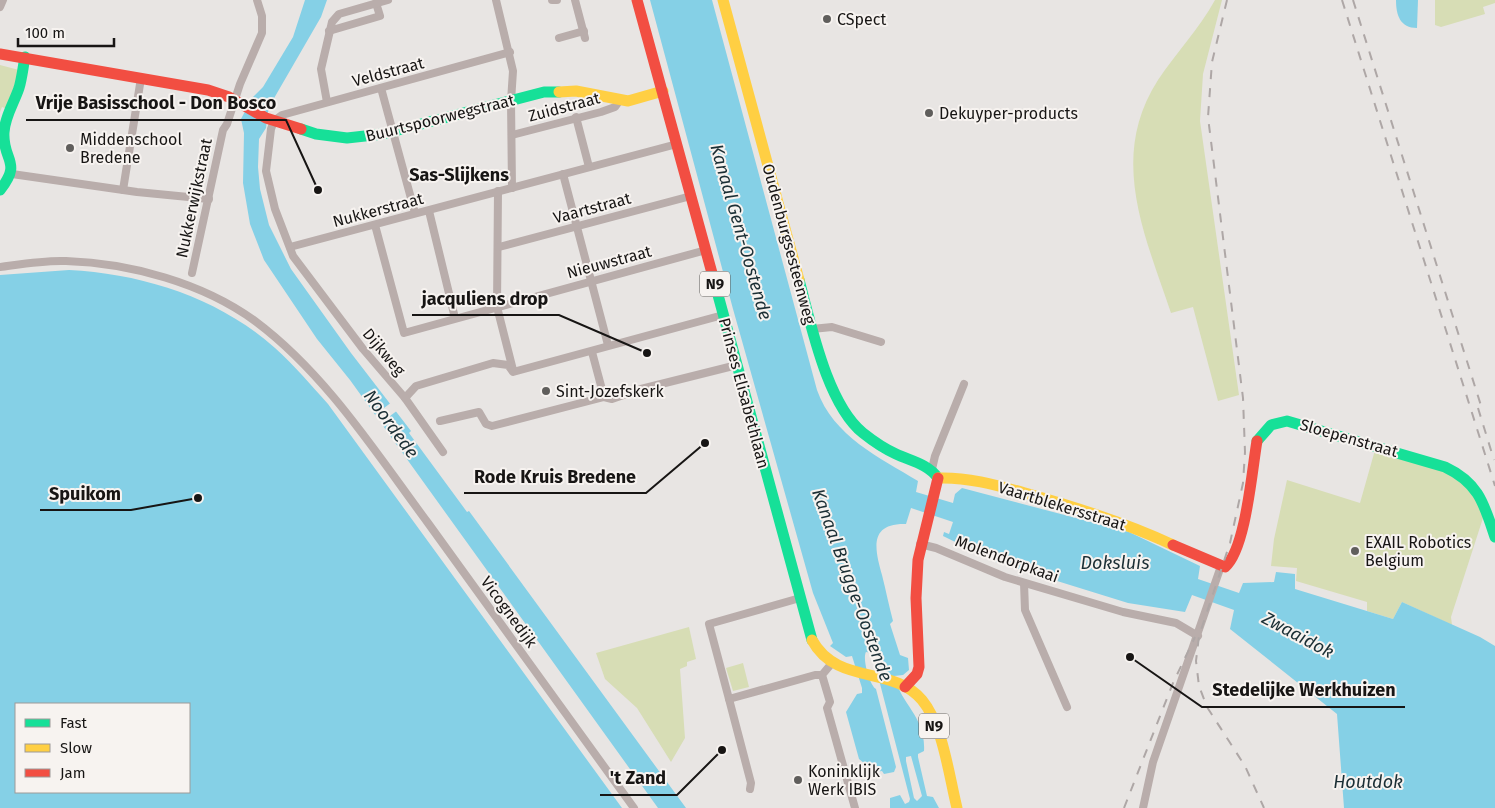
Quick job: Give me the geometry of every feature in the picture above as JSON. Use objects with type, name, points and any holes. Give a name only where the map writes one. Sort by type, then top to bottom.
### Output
[{"type":"street","points":[[0,7],[3,0]]},
{"type":"street","name":"Nukkerwijkstraat","points":[[192,273],[223,130],[239,104],[262,33],[262,16],[256,0]]},
{"type":"street","points":[[327,102],[321,69],[332,22],[339,14],[388,0]]},
{"type":"street","points":[[496,0],[510,52],[514,78],[511,100],[512,188]]},
{"type":"street","points":[[552,0],[557,0]]},
{"type":"street","points":[[559,38],[584,34],[575,0]]},
{"type":"street","name":"Prinses Elisabethlaan","points":[[637,0],[815,648],[840,668],[901,686]]},
{"type":"street","name":"Oudenburgsesteenweg","points":[[723,0],[825,373],[849,418],[863,433],[904,457]]},
{"type":"street","points":[[329,31],[380,16],[376,3]]},
{"type":"street","name":"Veldstraat","points":[[270,119],[510,52]]},
{"type":"street","name":"Buurtspoorwegstraat","points":[[0,54],[208,90],[270,119],[335,138],[364,138],[544,92],[564,91],[628,101],[662,90]]},
{"type":"street","points":[[0,190],[12,174],[12,161],[3,146],[4,126],[19,88],[25,57]]},
{"type":"street","points":[[123,190],[141,78]]},
{"type":"street","points":[[381,88],[415,213]]},
{"type":"street","name":"Zuidstraat","points":[[512,135],[615,107],[620,100]]},
{"type":"street","points":[[576,117],[589,167]]},
{"type":"street","points":[[270,119],[266,171],[275,209],[290,247]]},
{"type":"street","name":"Nukkerstraat","points":[[290,247],[676,144]]},
{"type":"street","points":[[12,174],[123,190],[209,199]]},
{"type":"street","points":[[563,174],[608,345]]},
{"type":"street","points":[[498,191],[497,307],[513,372]]},
{"type":"street","name":"Vaartstraat","points":[[499,247],[691,196]]},
{"type":"street","points":[[429,211],[455,318]]},
{"type":"street","name":"Nieuwstraat","points":[[375,225],[404,332],[706,250]]},
{"type":"street","name":"Dijkweg","points":[[290,247],[302,270],[372,360],[405,398],[443,452]]},
{"type":"street","name":"Vicognedijk","points":[[0,267],[65,261],[105,264],[154,275],[197,290],[234,308],[272,335],[304,365],[361,432],[634,808]]},
{"type":"street","points":[[513,372],[723,315]]},
{"type":"street","points":[[812,329],[832,327],[881,342]]},
{"type":"street","points":[[592,352],[604,397]]},
{"type":"street","points":[[405,398],[416,386],[493,363],[508,365],[513,372]]},
{"type":"street","points":[[440,421],[479,412],[486,424],[492,426],[604,397],[612,399],[641,389],[737,365]]},
{"type":"street","points":[[901,686],[917,674],[916,598],[921,540],[934,496],[935,456],[964,384]]},
{"type":"street","name":"Sloepenstraat","points":[[1143,808],[1152,762],[1198,636],[1221,566],[1227,566],[1231,562],[1245,519],[1257,442],[1271,425],[1286,421],[1445,467],[1464,476],[1479,494],[1495,537]]},
{"type":"street","name":"Vaartblekersstraat","points":[[904,457],[935,474],[968,479],[1036,497],[1136,528],[1201,559],[1221,566]]},
{"type":"street","name":"Molendorpkaai","points":[[921,540],[1024,583],[1123,612],[1176,623],[1198,636]]},
{"type":"street","points":[[1024,583],[1025,610],[1067,707]]},
{"type":"street","points":[[750,789],[751,783],[709,624],[800,598]]},
{"type":"street","points":[[822,675],[832,662]]},
{"type":"street","points":[[729,699],[815,675],[822,675]]},
{"type":"street","points":[[822,675],[830,702],[827,708],[855,808]]},
{"type":"street","name":"N9","points":[[901,686],[920,698],[929,712],[957,808]]},
{"type":"green space","points":[[1215,0],[1222,0],[1203,74],[1200,121],[1239,395],[1218,401],[1193,307],[1171,313],[1142,226],[1133,167],[1135,138],[1143,109],[1158,80],[1202,21]]},
{"type":"green space","points":[[1435,0],[1495,0],[1495,3],[1483,7],[1485,14],[1441,27],[1435,25]]},
{"type":"green space","points":[[0,65],[19,70],[7,109],[2,107],[0,112]]},
{"type":"green space","points":[[1375,450],[1438,469],[1462,480],[1477,498],[1483,518],[1451,617],[1452,625],[1402,602],[1393,619],[1367,611],[1367,602],[1296,581],[1297,568],[1271,566],[1274,539],[1287,480],[1360,503]]},
{"type":"green space","points":[[689,627],[696,659],[687,662],[687,666],[680,669],[685,738],[671,762],[637,708],[605,679],[596,653]]},
{"type":"green space","points":[[743,663],[749,687],[733,691],[726,668]]},
{"type":"water","name":"Noordede","points":[[305,0],[327,0],[321,17],[273,100],[268,112],[266,128],[259,139],[258,167],[260,189],[269,225],[291,269],[351,353],[411,431],[409,433],[467,512],[469,511],[686,808],[658,808],[350,380],[317,339],[264,260],[250,224],[243,183],[244,133],[241,119],[252,98],[263,87],[293,37]]},
{"type":"water","points":[[650,0],[712,0],[817,390],[824,406],[846,433],[874,454],[918,481],[916,492],[953,503],[955,494],[962,488],[1129,532],[1200,566],[1198,579],[1239,593],[1243,583],[1274,582],[1276,572],[1295,574],[1295,589],[1393,619],[1402,602],[1480,637],[1495,646],[1495,808],[1344,808],[1337,714],[1230,629],[1234,610],[1192,595],[1185,612],[1128,603],[996,562],[943,536],[944,532],[949,534],[953,522],[911,508],[906,524],[885,528],[880,533],[876,548],[893,621],[890,624],[900,655],[908,658],[909,670],[903,675],[894,676],[902,696],[921,729],[924,739],[924,751],[918,754],[918,757],[927,796],[933,797],[939,808],[890,808],[890,798],[900,795],[905,804],[910,799],[872,653],[866,652],[866,666],[871,683],[876,689],[896,767],[894,772],[884,774],[882,771],[875,772],[859,759],[846,712],[857,694],[862,693],[862,688],[852,656],[846,657],[830,646],[833,643],[813,593],[733,309]],"holes":[[[911,756],[922,796],[917,801],[914,798],[906,757]]]},
{"type":"water","points":[[1396,0],[1418,0],[1417,28],[1407,26],[1400,20]]},
{"type":"water","points":[[69,270],[97,272],[152,283],[205,302],[253,330],[296,368],[328,404],[622,808],[0,808],[0,275]]},
{"type":"pier","points":[[392,402],[398,410],[378,425],[372,417]]},
{"type":"railway","points":[[1227,0],[1212,62],[1208,117],[1243,398],[1245,452],[1243,483],[1230,543],[1199,636],[1196,661],[1199,686],[1207,707],[1245,766],[1264,808]]},
{"type":"railway","points":[[1342,0],[1495,486]]},
{"type":"railway","points":[[1353,0],[1483,412]]},
{"type":"railway","points":[[1478,408],[1494,460]]},
{"type":"railway","points":[[1124,808],[1173,683],[1195,637]]},
{"type":"traffic: fast","points":[[0,190],[7,180],[11,167],[4,142],[5,126],[19,88],[25,57]]},
{"type":"traffic: fast","points":[[301,129],[316,134],[347,138],[383,134],[544,92],[559,92]]},
{"type":"traffic: fast","points":[[799,280],[822,362],[839,403],[850,420],[879,445],[919,463],[938,478]]},
{"type":"traffic: fast","points":[[715,284],[812,640]]},
{"type":"traffic: fast","points":[[1257,441],[1271,425],[1287,421],[1445,467],[1466,480],[1473,487],[1487,514],[1495,537]]},
{"type":"traffic: slow","points":[[723,0],[799,280]]},
{"type":"traffic: slow","points":[[559,92],[576,91],[628,101],[663,91]]},
{"type":"traffic: slow","points":[[938,478],[982,482],[1044,498],[1119,523],[1173,545]]},
{"type":"traffic: slow","points":[[812,640],[823,654],[836,664],[850,670],[896,682],[910,689],[922,700],[935,723],[940,737],[957,808]]},
{"type":"traffic: jam","points":[[637,0],[715,284]]},
{"type":"traffic: jam","points":[[0,54],[208,90],[229,97],[266,118],[301,129]]},
{"type":"traffic: jam","points":[[1173,545],[1225,567],[1232,558],[1243,527],[1257,441]]},
{"type":"traffic: jam","points":[[905,687],[917,674],[919,667],[916,598],[918,560],[938,478]]},
{"type":"place","name":"CSpect","points":[[827,19]]},
{"type":"place","name":"Dekuyper-products","points":[[929,113]]},
{"type":"place","name":"Middenschool Bredene","points":[[70,148]]},
{"type":"place","name":"Vrije Basisschool - Don Bosco","points":[[318,190]]},
{"type":"place","name":"jacquliens drop","points":[[647,353]]},
{"type":"place","name":"Sint-Jozefskerk","points":[[546,391]]},
{"type":"place","name":"Rode Kruis Bredene","points":[[705,443]]},
{"type":"place","name":"Spuikom","points":[[198,498]]},
{"type":"place","name":"EXAIL Robotics Belgium","points":[[1355,551]]},
{"type":"place","name":"Stedelijke Werkhuizen","points":[[1130,657]]},
{"type":"place","name":"'t Zand","points":[[722,750]]},
{"type":"place","name":"Koninklijk Werk IBIS","points":[[798,780]]},
{"type":"district","name":"Sas-Slijkens","points":[[459,175]]},
{"type":"water label","name":"Kanaal Gent-Oostende","points":[[741,232]]},
{"type":"water label","name":"Doksluis","points":[[1115,563]]},
{"type":"water label","name":"Kanaal Brugge-Oostende","points":[[852,585]]},
{"type":"water label","name":"Zwaaidok","points":[[1298,635]]},
{"type":"water label","name":"Houtdok","points":[[1368,782]]}]
